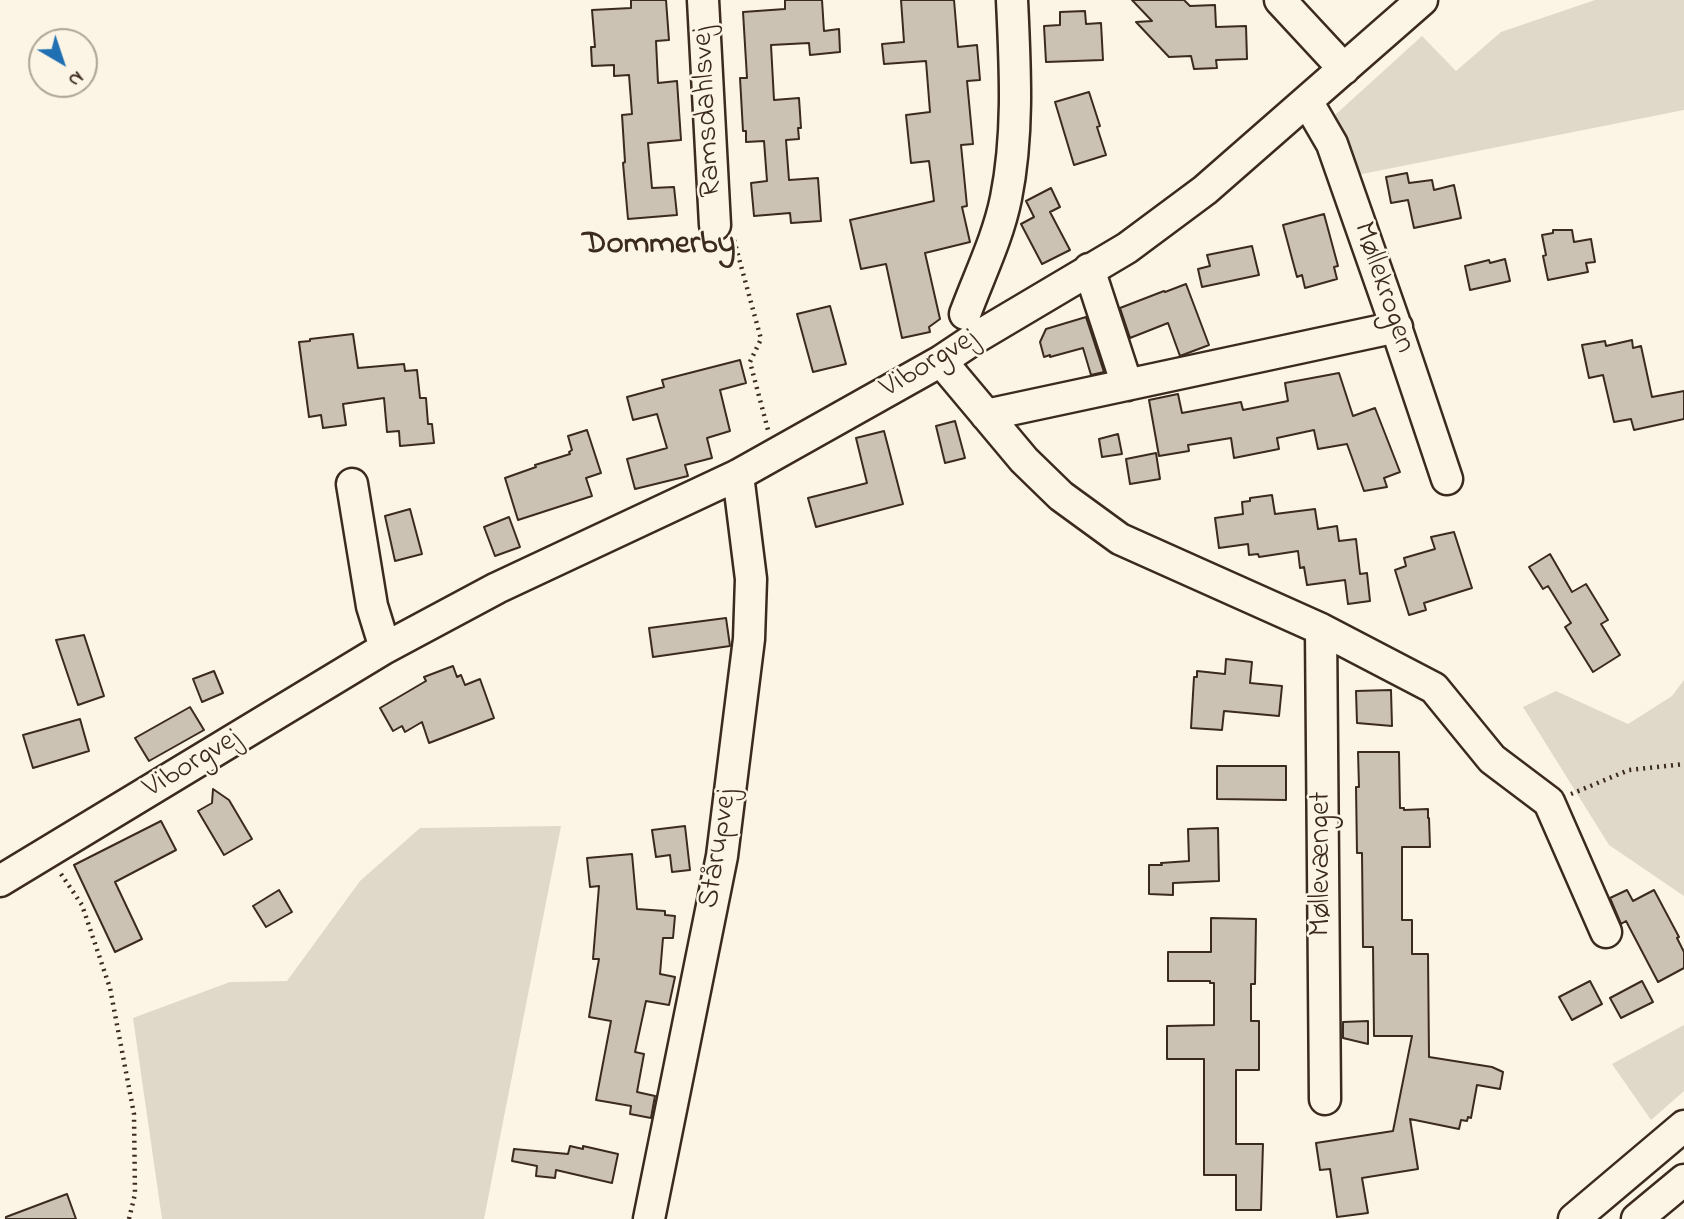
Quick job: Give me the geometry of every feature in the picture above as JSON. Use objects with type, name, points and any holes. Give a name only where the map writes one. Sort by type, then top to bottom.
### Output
[{"type":"street","name":"Ramsdahlsvej","points":[[703,0],[715,225]]},
{"type":"street","points":[[965,314],[1006,200],[1012,157],[1015,83],[1012,0]]},
{"type":"street","points":[[1280,0],[1344,69]]},
{"type":"street","name":"Viborgvej","points":[[0,881],[386,648],[497,588],[738,475],[941,361],[1127,248],[1205,190],[1422,0]]},
{"type":"street","name":"Møllekrogen","points":[[1307,101],[1332,144],[1447,479]]},
{"type":"street","points":[[1089,269],[1127,385]]},
{"type":"street","points":[[986,415],[1397,327]]},
{"type":"street","points":[[941,361],[1024,460],[1061,496],[1120,539],[1321,628],[1434,688],[1492,759],[1549,802],[1606,932]]},
{"type":"street","name":"Stårupvej","points":[[649,1219],[722,856],[749,639],[751,579],[738,475]]},
{"type":"street","points":[[352,484],[372,606],[386,648]]},
{"type":"street","name":"Møllevænget","points":[[1321,628],[1325,1100]]},
{"type":"street","points":[[1574,1219],[1684,1126]]},
{"type":"street","points":[[1637,1219],[1684,1181]]},
{"type":"path","points":[[715,225],[733,237],[761,339],[750,362],[774,455]]},
{"type":"path","points":[[1549,802],[1629,770],[1684,764]]},
{"type":"path","points":[[47,853],[82,905],[110,988],[134,1114],[135,1194],[129,1219]]},
{"type":"shaded area","points":[[1595,0],[1684,0],[1684,110],[1357,175],[1335,115],[1422,36],[1456,71],[1501,32]]},
{"type":"shaded area","points":[[1684,680],[1684,896],[1609,845],[1523,707],[1556,691],[1628,724],[1672,696]]},
{"type":"shaded area","points":[[561,826],[484,1219],[162,1219],[133,1018],[230,982],[287,981],[360,881],[420,828]]},
{"type":"shaded area","points":[[1684,1025],[1684,1091],[1651,1120],[1612,1064]]},
{"type":"building","points":[[631,0],[666,0],[669,40],[656,41],[658,83],[677,81],[681,140],[648,143],[652,188],[674,187],[677,215],[628,219],[622,115],[632,114],[629,75],[614,76],[614,65],[592,66],[591,47],[595,47],[592,10],[631,8]]},
{"type":"building","points":[[785,0],[822,0],[824,31],[839,29],[840,52],[810,55],[809,43],[771,45],[774,100],[799,98],[799,139],[786,140],[789,180],[818,178],[821,221],[791,223],[790,213],[754,216],[751,183],[767,181],[764,141],[746,142],[746,131],[743,131],[740,78],[747,78],[743,12],[785,9]]},
{"type":"building","points":[[901,0],[954,0],[958,47],[977,45],[980,80],[967,81],[973,144],[961,145],[967,206],[962,207],[970,242],[925,253],[940,319],[929,327],[930,332],[902,338],[886,264],[861,269],[850,220],[934,201],[929,161],[911,163],[906,115],[930,112],[926,61],[884,64],[882,44],[904,42]]},
{"type":"building","points":[[1132,0],[1184,0],[1190,6],[1215,5],[1216,27],[1246,26],[1247,59],[1216,60],[1217,68],[1194,69],[1191,56],[1169,57],[1136,22],[1152,21]]},
{"type":"building","points":[[1085,11],[1086,24],[1101,23],[1103,60],[1046,62],[1044,26],[1060,25],[1060,12]]},
{"type":"building","points":[[1089,92],[1106,155],[1074,165],[1055,102]]},
{"type":"building","points":[[1407,173],[1409,183],[1432,180],[1434,190],[1454,185],[1461,218],[1414,228],[1408,200],[1391,203],[1386,177]]},
{"type":"building","points":[[1051,188],[1060,207],[1050,212],[1070,250],[1042,264],[1021,224],[1034,217],[1026,201]]},
{"type":"building","points":[[1324,214],[1338,266],[1334,267],[1337,279],[1305,288],[1302,275],[1297,277],[1283,225]]},
{"type":"building","points":[[1553,230],[1572,230],[1574,242],[1591,239],[1595,262],[1586,263],[1588,272],[1548,280],[1542,235],[1553,233]]},
{"type":"building","points":[[1252,246],[1259,275],[1202,287],[1198,269],[1210,266],[1207,255]]},
{"type":"building","points":[[1505,259],[1510,281],[1470,290],[1465,266]]},
{"type":"building","points":[[1186,284],[1209,345],[1180,356],[1168,323],[1130,338],[1120,308]]},
{"type":"building","points":[[830,306],[846,364],[813,372],[797,314]]},
{"type":"building","points":[[1086,317],[1104,372],[1091,375],[1083,348],[1044,357],[1040,342],[1046,329]]},
{"type":"building","points":[[353,334],[358,368],[404,364],[405,371],[417,370],[420,398],[426,398],[428,424],[432,424],[434,443],[400,446],[399,431],[387,432],[384,398],[343,404],[346,425],[323,428],[321,415],[309,417],[299,342]]},
{"type":"building","points":[[1632,340],[1633,348],[1641,346],[1652,397],[1684,391],[1684,419],[1634,430],[1631,419],[1614,422],[1603,375],[1589,378],[1582,345],[1605,341],[1606,346]]},
{"type":"building","points":[[740,360],[746,383],[720,390],[730,431],[707,438],[712,458],[685,465],[688,476],[635,489],[627,459],[667,448],[657,414],[633,420],[627,397],[664,387],[662,380]]},
{"type":"building","points":[[1339,373],[1353,416],[1375,408],[1400,472],[1384,478],[1387,487],[1364,491],[1347,444],[1318,449],[1314,430],[1277,438],[1279,449],[1234,458],[1231,438],[1188,445],[1189,451],[1159,456],[1149,400],[1178,394],[1182,413],[1241,402],[1243,410],[1288,401],[1285,383]]},
{"type":"building","points":[[955,421],[965,458],[945,463],[936,426]]},
{"type":"building","points":[[587,430],[601,473],[586,478],[592,496],[518,520],[505,478],[570,454],[572,450],[568,436]]},
{"type":"building","points":[[884,431],[903,504],[816,527],[808,498],[867,483],[856,438]]},
{"type":"building","points":[[1118,434],[1122,454],[1102,457],[1099,439]]},
{"type":"building","points":[[1156,453],[1160,479],[1130,484],[1126,459]]},
{"type":"building","points":[[1272,495],[1275,514],[1315,509],[1318,529],[1337,526],[1339,541],[1356,539],[1360,574],[1367,573],[1370,601],[1348,604],[1345,580],[1307,585],[1304,567],[1300,568],[1298,551],[1259,557],[1258,554],[1249,555],[1248,544],[1219,548],[1215,518],[1243,514],[1242,502]]},
{"type":"building","points":[[410,509],[422,554],[395,561],[385,516]]},
{"type":"building","points":[[509,517],[520,547],[495,556],[484,527]]},
{"type":"building","points":[[1454,532],[1472,588],[1424,603],[1426,610],[1409,615],[1395,570],[1406,566],[1404,558],[1435,549],[1431,537]]},
{"type":"building","points":[[1550,554],[1572,592],[1586,584],[1608,620],[1601,624],[1620,655],[1593,672],[1565,627],[1571,623],[1548,586],[1543,589],[1529,567]]},
{"type":"building","points":[[726,618],[730,646],[653,657],[649,628]]},
{"type":"building","points":[[84,635],[104,696],[78,705],[56,640]]},
{"type":"building","points":[[1226,659],[1252,662],[1250,683],[1282,686],[1279,716],[1224,711],[1222,730],[1191,728],[1194,677],[1197,677],[1197,671],[1225,674]]},
{"type":"building","points":[[453,666],[457,677],[461,675],[465,685],[480,679],[494,718],[429,743],[422,722],[405,732],[402,726],[393,731],[380,708],[426,681],[424,677]]},
{"type":"building","points":[[214,671],[223,693],[202,702],[193,679]]},
{"type":"building","points":[[1391,690],[1392,726],[1357,723],[1356,691]]},
{"type":"building","points":[[190,707],[204,730],[149,761],[135,738]]},
{"type":"building","points":[[80,719],[89,751],[33,768],[23,735]]},
{"type":"building","points":[[1358,752],[1399,752],[1400,808],[1428,809],[1430,847],[1402,847],[1402,920],[1412,920],[1412,954],[1428,954],[1429,1057],[1492,1067],[1503,1072],[1500,1089],[1477,1085],[1471,1118],[1468,1117],[1467,1121],[1461,1120],[1459,1129],[1410,1119],[1418,1169],[1362,1178],[1368,1213],[1337,1217],[1330,1169],[1320,1170],[1316,1143],[1393,1131],[1412,1036],[1374,1036],[1373,947],[1363,947],[1362,853],[1357,853]]},
{"type":"building","points":[[1217,766],[1286,766],[1286,800],[1217,799]]},
{"type":"building","points":[[213,789],[229,800],[252,839],[224,855],[198,811],[212,803]]},
{"type":"building","points":[[161,821],[176,850],[115,882],[142,939],[115,952],[74,865]]},
{"type":"building","points":[[685,826],[690,870],[672,872],[670,855],[656,857],[652,830]]},
{"type":"building","points":[[1218,828],[1219,881],[1173,883],[1173,895],[1149,894],[1149,865],[1189,861],[1188,829]]},
{"type":"building","points":[[632,854],[637,909],[665,911],[665,915],[675,916],[673,938],[663,938],[660,974],[675,977],[669,1005],[646,1001],[635,1052],[644,1054],[637,1092],[655,1096],[651,1118],[630,1114],[631,1106],[596,1100],[611,1021],[589,1017],[599,959],[593,959],[599,886],[590,887],[587,858]]},
{"type":"building","points":[[279,890],[292,912],[266,927],[253,906]]},
{"type":"building","points":[[1627,890],[1633,901],[1654,890],[1679,937],[1677,938],[1684,952],[1684,968],[1658,982],[1626,921],[1621,924],[1610,898]]},
{"type":"building","points":[[1211,918],[1256,919],[1255,984],[1251,984],[1251,1021],[1259,1021],[1259,1070],[1236,1070],[1236,1144],[1263,1144],[1261,1210],[1236,1210],[1236,1175],[1204,1175],[1204,1059],[1167,1059],[1167,1026],[1214,1025],[1214,983],[1168,981],[1168,952],[1211,952]]},
{"type":"building","points":[[1590,981],[1602,1004],[1572,1020],[1559,997]]},
{"type":"building","points":[[1642,981],[1653,1002],[1621,1018],[1610,998]]},
{"type":"building","points":[[1368,1021],[1368,1044],[1343,1038],[1343,1022]]},
{"type":"building","points":[[570,1146],[583,1149],[583,1146],[618,1154],[612,1183],[556,1170],[555,1178],[536,1176],[537,1166],[512,1161],[514,1149],[568,1154]]},
{"type":"building","points":[[67,1194],[76,1219],[6,1219],[6,1217]]},
{"type":"district","name":"Dommerby","points":[[659,247]]}]
